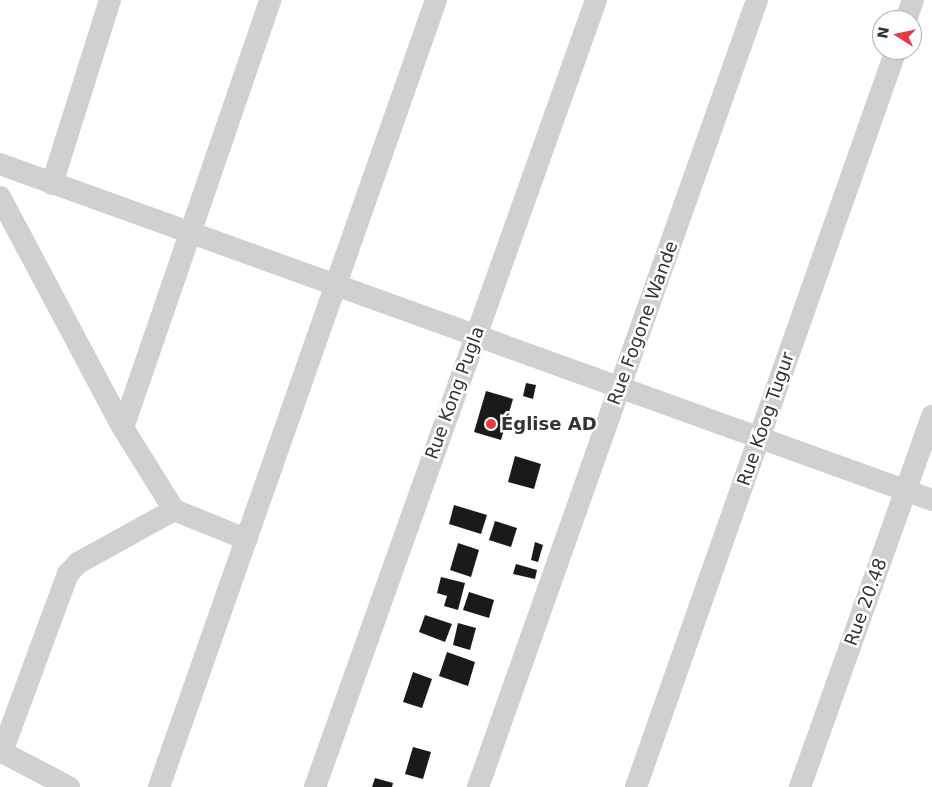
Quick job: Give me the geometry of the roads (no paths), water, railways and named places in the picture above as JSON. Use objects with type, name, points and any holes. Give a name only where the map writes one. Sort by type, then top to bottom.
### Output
[{"type":"street","points":[[52,184],[110,0]]},
{"type":"street","points":[[123,428],[270,0]]},
{"type":"street","points":[[159,787],[436,0]]},
{"type":"street","name":"Rue Kong Pugla","points":[[315,787],[596,0]]},
{"type":"street","name":"Rue Fogone Wande","points":[[478,787],[757,0]]},
{"type":"street","name":"Rue Koog Tugur","points":[[636,787],[892,60]]},
{"type":"street","points":[[0,164],[932,500]]},
{"type":"street","points":[[0,197],[123,428],[174,510],[246,539]]},
{"type":"street","name":"Rue 20.48","points":[[800,787],[932,416]]},
{"type":"street","points":[[69,787],[1,751],[68,574],[78,563],[174,510]]},
{"type":"place","name":"Église AD","points":[[491,424]]}]
